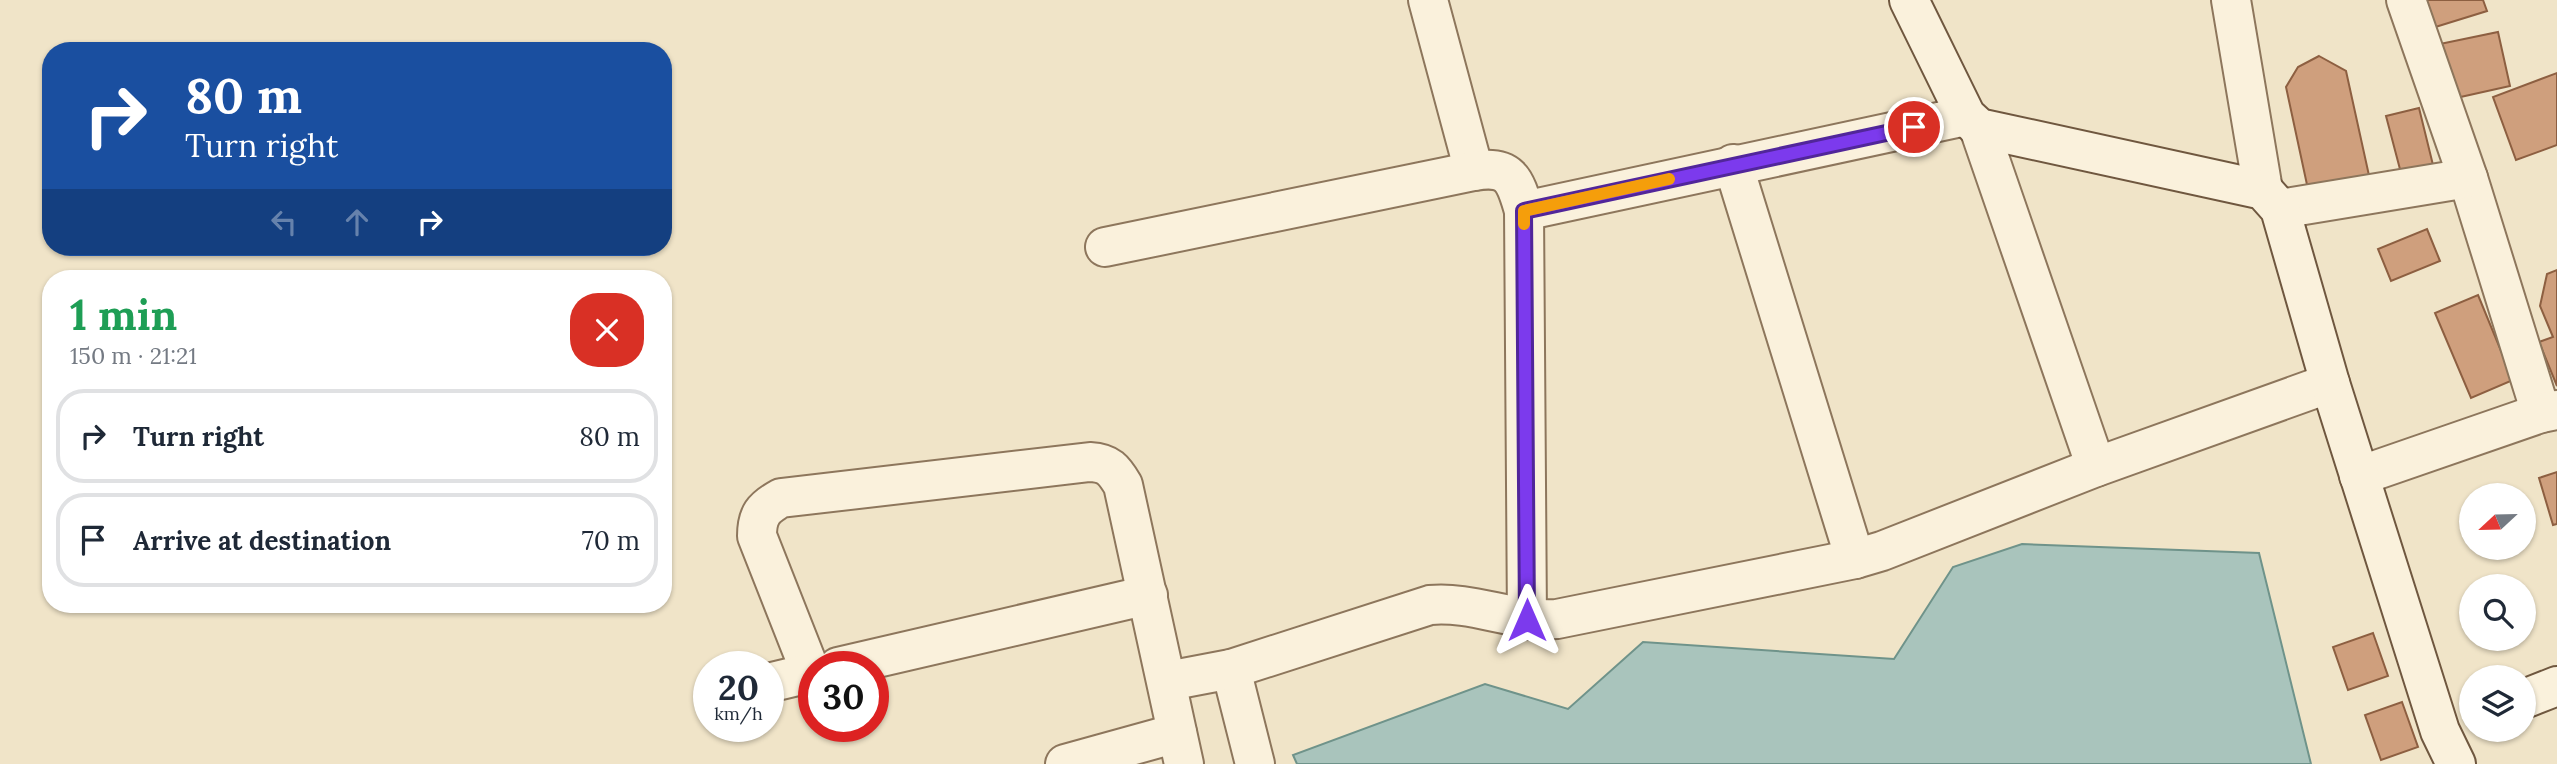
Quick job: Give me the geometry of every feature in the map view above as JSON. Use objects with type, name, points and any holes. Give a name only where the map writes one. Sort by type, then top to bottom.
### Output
[{"type":"street","points":[[1428,0],[1474,171]]},
{"type":"street","points":[[1909,0],[1973,122],[2096,467]]},
{"type":"street","points":[[2231,0],[2272,200],[2359,476],[2456,738]]},
{"type":"street","points":[[2359,476],[2549,412],[2406,0]]},
{"type":"street","points":[[1524,211],[1733,164],[1973,122],[2272,200],[2468,178]]},
{"type":"street","points":[[1733,164],[1855,559]]},
{"type":"street","points":[[1105,247],[1474,171],[1492,168],[1507,174],[1518,188],[1524,211],[1527,620]]},
{"type":"street","points":[[1168,681],[1231,669],[1430,605],[1448,603],[1527,620],[1557,619],[1855,559],[1882,551],[2096,467],[2330,383]]},
{"type":"street","points":[[812,651],[757,536],[757,520],[765,506],[781,498],[1090,462],[1105,463],[1114,470],[1123,485],[1181,748],[1065,764]]},
{"type":"street","points":[[889,655],[1148,595]]},
{"type":"street","points":[[1231,669],[1255,764]]},
{"type":"street","points":[[2536,694],[2557,686]]},
{"type":"water","points":[[2022,544],[2259,553],[2311,764],[1297,764],[1293,755],[1485,684],[1568,709],[1643,642],[1894,659],[1953,567]]},
{"type":"building","points":[[2419,0],[2483,0],[2487,11],[2429,29]]},
{"type":"building","points":[[2498,32],[2510,86],[2447,100],[2435,45]]},
{"type":"building","points":[[2319,56],[2346,71],[2370,180],[2309,194],[2286,87],[2298,67]]},
{"type":"building","points":[[2557,73],[2557,145],[2516,160],[2493,97]]},
{"type":"building","points":[[2419,108],[2433,165],[2401,173],[2386,116]]},
{"type":"building","points":[[2427,229],[2440,261],[2391,281],[2378,249]]},
{"type":"building","points":[[2557,270],[2557,386],[2539,342],[2553,337],[2540,306],[2547,274]]},
{"type":"building","points":[[2478,295],[2513,380],[2471,398],[2435,313]]},
{"type":"building","points":[[2557,472],[2557,524],[2553,525],[2539,478]]},
{"type":"building","points":[[2373,633],[2388,676],[2348,690],[2333,647]]},
{"type":"building","points":[[2402,702],[2418,747],[2381,760],[2365,715]]},
{"type":"slow traffic","points":[[1524,224],[1524,211],[1669,179]]},
{"type":"route","points":[[1527,620],[1524,211],[1914,127]]}]
